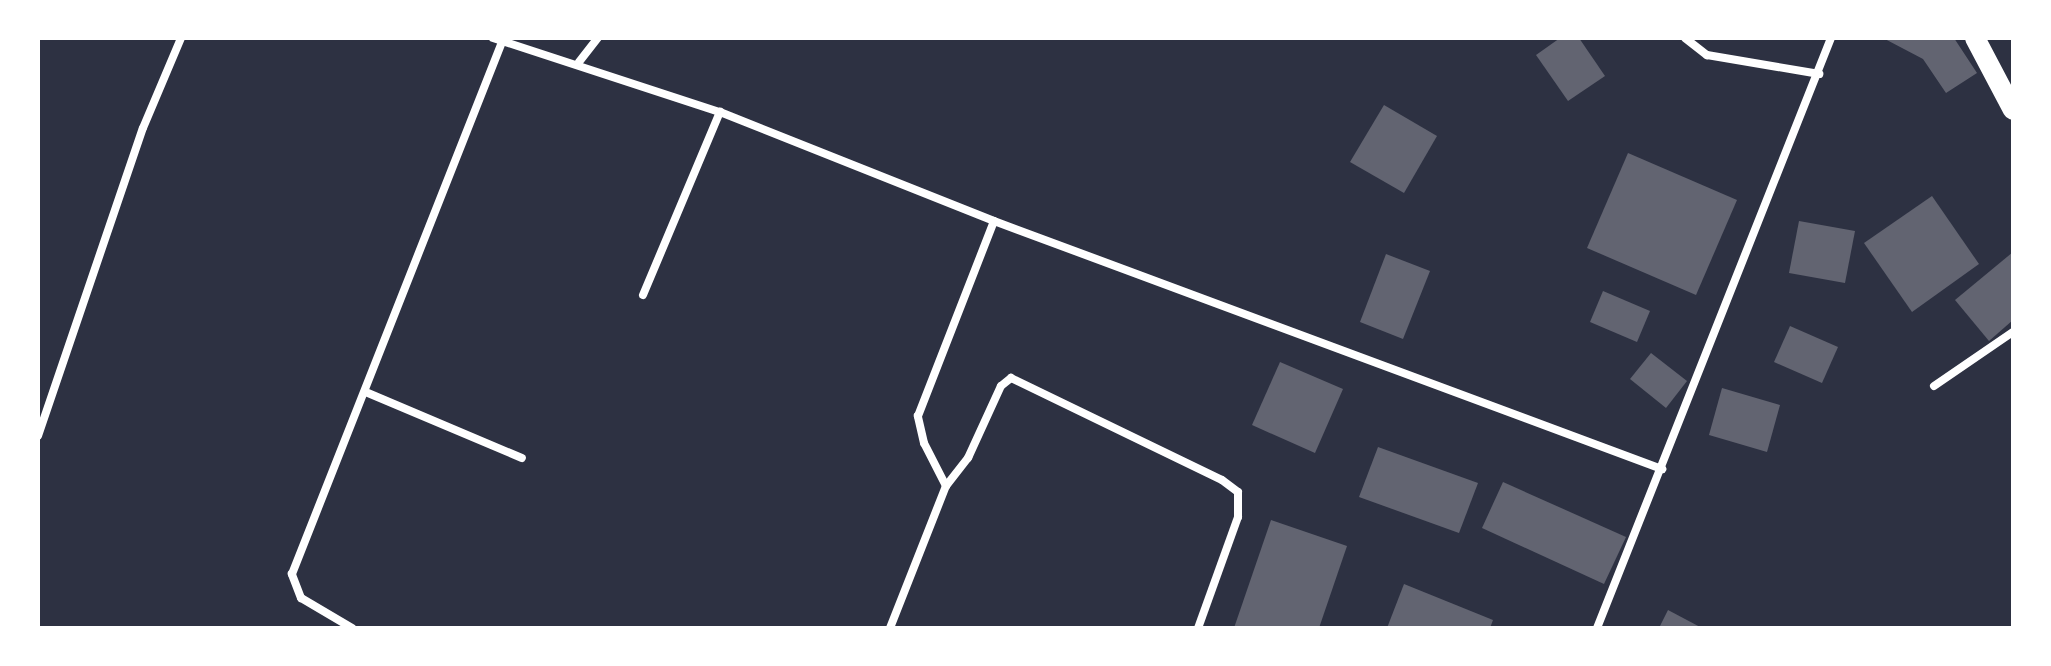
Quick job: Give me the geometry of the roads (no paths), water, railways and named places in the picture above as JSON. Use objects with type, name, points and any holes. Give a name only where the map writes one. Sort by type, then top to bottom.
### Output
[{"type":"main road","points":[[1975,38],[2013,110]]},
{"type":"street","points":[[38,436],[143,128],[181,38]]},
{"type":"street","points":[[493,38],[579,62],[720,112],[994,221],[1662,469]]},
{"type":"street","points":[[579,62],[598,38]]},
{"type":"street","points":[[1685,38],[1707,55],[1819,74]]},
{"type":"street","points":[[1597,628],[1831,38]]},
{"type":"street","points":[[352,628],[301,598],[292,574],[368,393],[502,42]]},
{"type":"street","points":[[643,295],[720,112]]},
{"type":"street","points":[[946,486],[924,443],[918,416],[994,221]]},
{"type":"street","points":[[1934,386],[2013,332]]},
{"type":"street","points":[[890,628],[946,486],[968,458],[1001,386],[1011,378],[1222,480],[1238,492],[1238,517],[1198,628]]},
{"type":"street","points":[[368,393],[522,458]]}]
